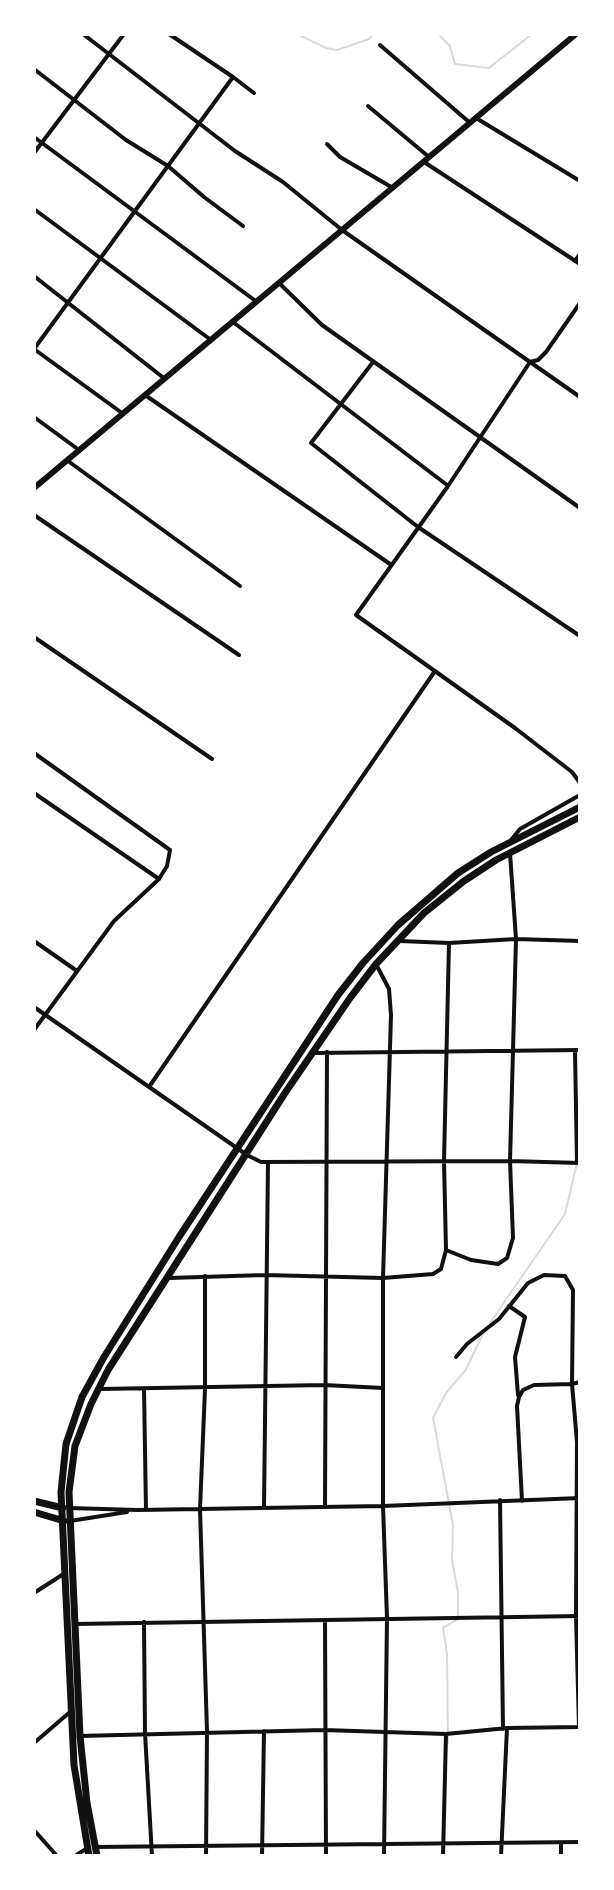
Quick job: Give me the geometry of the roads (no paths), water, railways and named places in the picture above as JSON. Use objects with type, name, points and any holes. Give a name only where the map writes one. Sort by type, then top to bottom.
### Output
[{"type":"main road","points":[[34,488],[576,34]]},
{"type":"main road","points":[[92,1852],[78,1801],[62,1461],[82,1397],[117,1336],[238,1148],[338,995],[372,953],[442,885],[474,862],[580,807]]},
{"type":"main road","points":[[65,1508],[75,1446],[98,1389],[166,1278],[313,1053],[376,964],[424,913],[448,893],[510,853],[580,817]]},
{"type":"main road","points":[[34,1501],[65,1508]]},
{"type":"main road","points":[[34,1512],[66,1521]]},
{"type":"main road","points":[[66,1521],[65,1573],[71,1625],[70,1712],[76,1736]]},
{"type":"street","points":[[83,34],[259,168],[283,182],[342,230],[580,397]]},
{"type":"street","points":[[34,153],[124,34]]},
{"type":"street","points":[[169,34],[254,93]]},
{"type":"street","points":[[380,45],[473,120],[580,181]]},
{"type":"street","points":[[34,69],[126,140],[168,166],[243,226]]},
{"type":"street","points":[[123,414],[34,349],[233,77]]},
{"type":"street","points":[[368,106],[426,160],[578,262],[580,254]]},
{"type":"street","points":[[34,137],[257,302]]},
{"type":"street","points":[[327,144],[340,157],[393,188]]},
{"type":"street","points":[[34,209],[211,340]]},
{"type":"street","points":[[34,276],[165,379]]},
{"type":"street","points":[[279,283],[322,325],[580,508]]},
{"type":"street","points":[[580,303],[546,352],[538,360],[530,362],[448,486],[356,615],[537,745],[572,772],[580,783]]},
{"type":"street","points":[[233,322],[448,486]]},
{"type":"street","points":[[373,362],[311,443],[418,527],[580,636]]},
{"type":"street","points":[[145,395],[390,564]]},
{"type":"street","points":[[34,417],[79,450]]},
{"type":"street","points":[[67,460],[240,586]]},
{"type":"street","points":[[34,515],[239,655]]},
{"type":"street","points":[[34,637],[212,759]]},
{"type":"street","points":[[149,1087],[435,671]]},
{"type":"street","points":[[34,753],[170,850],[167,866],[159,879],[114,921],[34,1030]]},
{"type":"street","points":[[34,793],[159,879]]},
{"type":"street","points":[[510,842],[520,829],[580,795]]},
{"type":"street","points":[[446,1250],[480,1262],[498,1264],[507,1258],[514,1225],[510,1161],[516,939],[510,853]]},
{"type":"street","points":[[34,941],[77,971]]},
{"type":"street","points":[[398,941],[580,941]]},
{"type":"street","points":[[166,1278],[325,1275],[383,1278],[438,1272],[446,1250],[444,1161],[449,943]]},
{"type":"street","points":[[376,964],[389,989],[390,1051],[383,1278],[383,1506],[387,1618],[384,1856]]},
{"type":"street","points":[[34,1007],[261,1162],[579,1163],[578,1051],[313,1053]]},
{"type":"street","points":[[325,1506],[327,1052]]},
{"type":"street","points":[[264,1507],[268,1162]]},
{"type":"street","points":[[205,1276],[205,1389],[200,1509],[207,1731],[206,1856]]},
{"type":"street","points":[[76,1736],[324,1730],[446,1734],[580,1727],[577,1442],[572,1384],[573,1290],[565,1276],[537,1277],[528,1283],[499,1319],[456,1357]]},
{"type":"street","points":[[509,1306],[525,1317],[515,1357],[519,1397]]},
{"type":"street","points":[[522,1501],[519,1397],[523,1390],[534,1385],[580,1382]]},
{"type":"street","points":[[98,1389],[324,1385],[383,1388]]},
{"type":"street","points":[[144,1389],[146,1510]]},
{"type":"street","points":[[65,1508],[146,1510],[383,1506],[578,1498]]},
{"type":"street","points":[[500,1500],[505,1729],[501,1856]]},
{"type":"street","points":[[66,1521],[138,1510]]},
{"type":"street","points":[[34,1593],[65,1573]]},
{"type":"street","points":[[71,1625],[578,1616]]},
{"type":"street","points":[[325,1620],[326,1856]]},
{"type":"street","points":[[144,1622],[145,1733],[152,1856]]},
{"type":"street","points":[[35,1741],[70,1712]]},
{"type":"street","points":[[262,1856],[264,1731]]},
{"type":"street","points":[[443,1856],[446,1734]]},
{"type":"street","points":[[34,1830],[57,1856]]},
{"type":"street","points":[[75,1856],[152,1845],[580,1842]]},
{"type":"street","points":[[561,1843],[561,1856]]},
{"type":"waterway","points":[[297,34],[337,50],[369,39],[373,34]]},
{"type":"waterway","points":[[438,34],[450,46],[455,64],[489,68],[532,34]]},
{"type":"waterway","points":[[490,1323],[565,1214],[577,1163]]},
{"type":"waterway","points":[[448,1743],[447,1654],[443,1628],[458,1619],[458,1593],[452,1560],[453,1525],[433,1418],[446,1393],[465,1371],[484,1332]]}]
